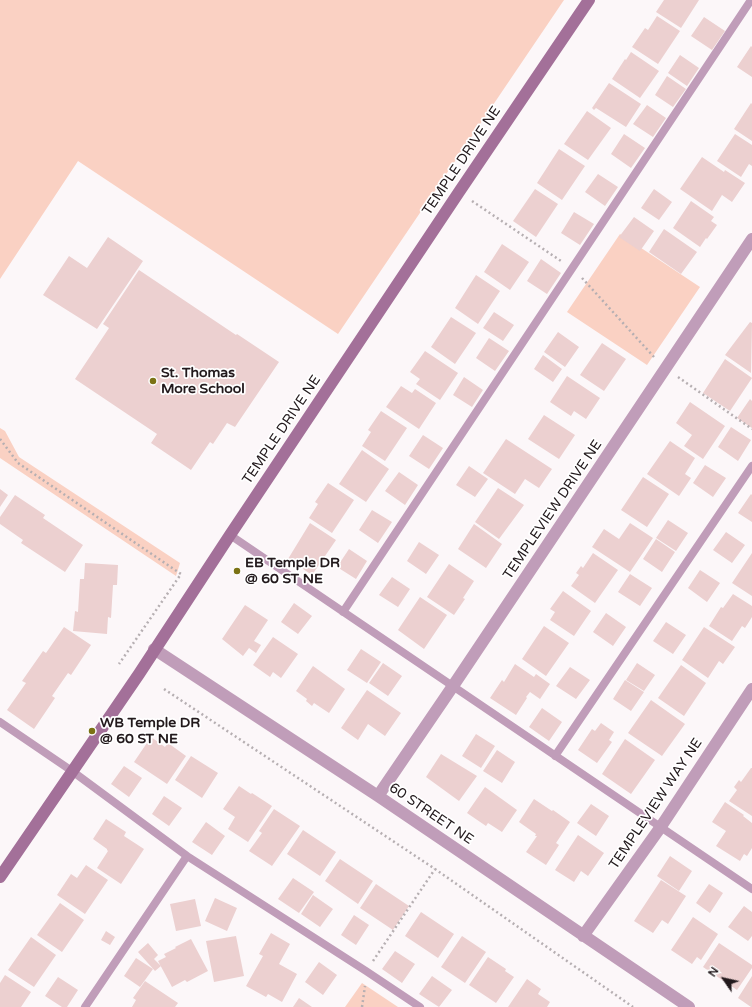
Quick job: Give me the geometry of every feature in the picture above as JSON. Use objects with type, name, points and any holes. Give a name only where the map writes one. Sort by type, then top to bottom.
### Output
[{"type":"street","name":"TEMPLE DRIVE NE","points":[[0,877],[139,674],[459,192],[589,0]]},
{"type":"street","name":"TEMPLEVIEW DRIVE NE","points":[[378,796],[752,239]]},
{"type":"street","name":"60 STREET NE","points":[[154,650],[378,796],[689,1007]]},
{"type":"street","name":"TEMPLEVIEW WAY NE","points":[[583,936],[660,828],[752,689]]},
{"type":"lane","points":[[343,612],[751,0]]},
{"type":"lane","points":[[555,756],[752,466]]},
{"type":"lane","points":[[230,535],[752,889]]},
{"type":"lane","points":[[0,722],[72,771],[187,856],[420,1007]]},
{"type":"lane","points":[[85,1007],[187,856]]},
{"type":"path","points":[[459,192],[572,268],[665,368],[752,429]]},
{"type":"path","points":[[0,439],[18,463],[181,574],[119,664]]},
{"type":"path","points":[[164,688],[435,869],[633,1007]]},
{"type":"path","points":[[362,1007],[366,971],[435,869]]},
{"type":"shaded area","points":[[0,0],[564,0],[338,334],[78,161],[0,279]]},
{"type":"shaded area","points":[[620,234],[700,287],[647,365],[567,312]]},
{"type":"shaded area","points":[[0,428],[5,431],[19,457],[180,563],[176,576],[0,458]]},
{"type":"shaded area","points":[[362,983],[398,1007],[345,1007]]},
{"type":"building","points":[[664,0],[699,0],[681,28],[656,12]]},
{"type":"building","points":[[657,16],[680,31],[658,64],[632,47],[645,28],[648,30]]},
{"type":"building","points":[[704,17],[725,31],[712,50],[691,36]]},
{"type":"building","points":[[751,46],[752,47],[752,77],[737,67]]},
{"type":"building","points":[[631,52],[659,71],[640,98],[612,79]]},
{"type":"building","points":[[680,55],[699,68],[687,86],[668,73]]},
{"type":"building","points":[[667,76],[686,89],[673,107],[655,95]]},
{"type":"building","points":[[609,83],[641,104],[626,127],[596,108],[594,110],[592,108]]},
{"type":"building","points":[[751,103],[752,104],[752,141],[734,129]]},
{"type":"building","points":[[647,105],[666,118],[653,137],[633,124]]},
{"type":"building","points":[[587,111],[611,128],[588,160],[564,144]]},
{"type":"building","points":[[624,134],[645,148],[631,168],[611,154]]},
{"type":"building","points":[[735,134],[752,145],[752,166],[749,164],[741,177],[717,161]]},
{"type":"building","points":[[559,149],[585,166],[562,200],[537,183]]},
{"type":"building","points":[[702,157],[724,172],[725,170],[745,183],[732,202],[722,195],[712,211],[680,189]]},
{"type":"building","points":[[598,174],[618,187],[605,206],[585,192]]},
{"type":"building","points":[[535,189],[558,204],[536,237],[513,221]]},
{"type":"building","points":[[654,189],[672,202],[659,220],[641,208]]},
{"type":"building","points":[[691,201],[714,217],[711,221],[717,225],[700,247],[673,228]]},
{"type":"building","points":[[574,212],[594,224],[580,245],[561,233]]},
{"type":"building","points":[[634,217],[654,231],[640,251],[619,237]]},
{"type":"building","points":[[664,229],[697,252],[681,274],[649,252]]},
{"type":"building","points":[[108,237],[143,261],[97,329],[43,295],[69,256],[87,268]]},
{"type":"building","points":[[502,244],[529,262],[510,290],[484,272]]},
{"type":"building","points":[[541,259],[561,273],[547,294],[527,281]]},
{"type":"building","points":[[139,270],[279,362],[235,427],[227,423],[213,444],[210,442],[191,470],[151,443],[157,434],[75,379],[109,328],[103,324]]},
{"type":"building","points":[[476,275],[500,291],[478,324],[455,308]]},
{"type":"building","points":[[494,312],[514,325],[503,341],[483,328]]},
{"type":"building","points":[[451,317],[476,333],[455,364],[431,347]]},
{"type":"building","points":[[750,322],[752,323],[751,373],[725,355]]},
{"type":"building","points":[[558,332],[579,347],[565,367],[544,352]]},
{"type":"building","points":[[489,338],[509,351],[495,371],[476,358]]},
{"type":"building","points":[[602,343],[626,359],[604,391],[580,375]]},
{"type":"building","points":[[425,351],[458,373],[440,400],[416,384],[420,379],[410,372]]},
{"type":"building","points":[[543,355],[562,369],[553,382],[534,369]]},
{"type":"building","points":[[725,359],[752,378],[730,411],[703,393]]},
{"type":"building","points":[[567,376],[600,398],[586,419],[574,411],[571,416],[550,402]]},
{"type":"building","points":[[464,377],[483,390],[472,407],[453,395]]},
{"type":"building","points":[[401,386],[412,393],[415,389],[436,403],[419,429],[386,407]]},
{"type":"building","points":[[750,399],[752,401],[752,428],[737,418]]},
{"type":"building","points":[[690,402],[725,426],[703,459],[684,446],[692,435],[676,423]]},
{"type":"building","points":[[381,411],[407,428],[385,461],[362,446],[371,432],[368,430]]},
{"type":"building","points":[[544,415],[575,435],[559,459],[528,439]]},
{"type":"building","points":[[731,427],[751,440],[738,461],[718,447]]},
{"type":"building","points":[[423,435],[443,448],[429,469],[409,456]]},
{"type":"building","points":[[506,439],[552,469],[539,488],[525,479],[515,494],[483,473]]},
{"type":"building","points":[[670,441],[695,458],[685,474],[691,478],[679,496],[647,474]]},
{"type":"building","points":[[362,450],[389,469],[366,502],[339,484]]},
{"type":"building","points":[[705,465],[726,478],[713,497],[693,483]]},
{"type":"building","points":[[469,466],[488,479],[475,497],[456,485]]},
{"type":"building","points":[[399,472],[418,485],[405,505],[385,491]]},
{"type":"building","points":[[643,477],[669,494],[647,527],[621,510]]},
{"type":"building","points":[[328,483],[354,500],[332,533],[309,518],[318,504],[315,502]]},
{"type":"building","points":[[498,488],[524,505],[499,539],[475,522]]},
{"type":"building","points":[[0,489],[8,495],[0,507]]},
{"type":"building","points":[[751,494],[752,495],[752,522],[738,513]]},
{"type":"building","points":[[15,495],[45,515],[43,518],[83,545],[65,572],[21,543],[23,540],[0,524],[0,517]]},
{"type":"building","points":[[372,510],[392,522],[378,543],[359,530]]},
{"type":"building","points":[[668,520],[688,533],[676,551],[656,538]]},
{"type":"building","points":[[310,523],[336,540],[312,575],[288,559]]},
{"type":"building","points":[[630,523],[653,538],[630,572],[592,547],[604,529],[619,539]]},
{"type":"building","points":[[474,524],[502,544],[486,568],[458,549]]},
{"type":"building","points":[[726,532],[745,545],[732,563],[713,550]]},
{"type":"building","points":[[656,539],[675,552],[662,572],[643,559]]},
{"type":"building","points":[[419,542],[439,555],[426,574],[407,561]]},
{"type":"building","points":[[349,549],[367,561],[356,579],[337,567]]},
{"type":"building","points":[[593,553],[618,570],[595,603],[571,586],[579,575],[576,573],[581,566],[583,568]]},
{"type":"building","points":[[752,553],[752,596],[732,583]]},
{"type":"building","points":[[85,563],[118,565],[117,585],[113,585],[111,618],[108,617],[107,634],[73,631],[75,611],[78,612],[80,579],[84,579]]},
{"type":"building","points":[[449,564],[474,581],[463,598],[465,599],[454,615],[427,597]]},
{"type":"building","points":[[700,570],[720,583],[707,602],[688,588]]},
{"type":"building","points":[[630,574],[652,588],[640,606],[618,592]]},
{"type":"building","points":[[392,577],[410,589],[398,607],[379,595]]},
{"type":"building","points":[[563,591],[591,611],[574,636],[550,620],[555,612],[550,609]]},
{"type":"building","points":[[733,594],[752,606],[752,617],[745,628],[742,626],[732,641],[709,626],[721,607],[723,608]]},
{"type":"building","points":[[420,597],[447,615],[424,649],[398,630]]},
{"type":"building","points":[[294,603],[312,616],[298,634],[281,622]]},
{"type":"building","points":[[245,605],[268,620],[254,641],[261,645],[256,653],[249,648],[243,656],[222,639]]},
{"type":"building","points":[[606,613],[626,627],[613,646],[593,632]]},
{"type":"building","points":[[666,622],[686,635],[673,654],[653,641]]},
{"type":"building","points":[[544,626],[569,643],[546,676],[522,659]]},
{"type":"building","points":[[64,627],[91,645],[71,675],[68,673],[52,696],[55,698],[34,729],[7,710],[26,683],[22,681],[43,651],[46,653]]},
{"type":"building","points":[[704,627],[735,647],[723,664],[719,661],[708,678],[682,660]]},
{"type":"building","points":[[273,637],[298,654],[281,678],[273,672],[270,677],[253,665]]},
{"type":"building","points":[[361,649],[381,662],[367,683],[347,670]]},
{"type":"building","points":[[383,663],[402,676],[388,696],[369,683]]},
{"type":"building","points":[[637,663],[655,675],[644,691],[626,680]]},
{"type":"building","points":[[515,664],[534,677],[536,674],[550,684],[540,699],[530,692],[516,715],[490,698],[502,680],[504,682]]},
{"type":"building","points":[[681,665],[706,683],[684,716],[658,698]]},
{"type":"building","points":[[313,666],[345,689],[329,713],[314,703],[312,706],[306,701],[307,699],[296,691]]},
{"type":"building","points":[[570,667],[590,680],[576,699],[556,686]]},
{"type":"building","points":[[625,680],[644,692],[631,711],[613,699]]},
{"type":"building","points":[[367,690],[401,713],[385,736],[368,724],[358,740],[341,728]]},
{"type":"building","points":[[651,700],[685,724],[662,756],[628,733]]},
{"type":"building","points":[[542,708],[562,722],[549,741],[529,727]]},
{"type":"building","points":[[601,723],[614,732],[609,740],[612,742],[597,763],[578,750],[592,729],[595,731]]},
{"type":"building","points":[[476,734],[495,746],[481,768],[462,756]]},
{"type":"building","points":[[151,737],[165,747],[168,743],[186,756],[167,784],[134,762]]},
{"type":"building","points":[[625,739],[655,760],[631,794],[602,774]]},
{"type":"building","points":[[497,750],[515,762],[502,783],[483,771]]},
{"type":"building","points":[[441,754],[477,776],[459,801],[426,777]]},
{"type":"building","points":[[191,756],[218,773],[202,798],[175,780]]},
{"type":"building","points":[[124,766],[142,778],[129,797],[111,784]]},
{"type":"building","points":[[751,768],[752,816],[729,801],[737,790],[734,787],[739,780],[741,782]]},
{"type":"building","points":[[239,786],[272,806],[248,842],[228,829],[235,817],[223,809]]},
{"type":"building","points":[[485,787],[517,810],[502,832],[488,823],[486,826],[467,813]]},
{"type":"building","points":[[164,796],[182,808],[169,826],[152,814]]},
{"type":"building","points":[[534,799],[570,822],[556,843],[559,845],[546,865],[526,852],[537,836],[535,836],[536,834],[519,822]]},
{"type":"building","points":[[725,802],[744,815],[743,816],[752,823],[752,848],[747,856],[744,854],[740,861],[716,846],[726,831],[712,822]]},
{"type":"building","points":[[591,804],[609,816],[596,836],[577,823]]},
{"type":"building","points":[[274,809],[300,826],[272,866],[249,851],[262,833],[259,831]]},
{"type":"building","points":[[106,819],[126,832],[124,836],[144,849],[121,884],[97,868],[108,851],[93,839]]},
{"type":"building","points":[[206,822],[225,836],[212,855],[192,842]]},
{"type":"building","points":[[303,830],[336,852],[320,876],[287,854]]},
{"type":"building","points":[[578,835],[604,853],[588,876],[581,871],[574,882],[555,870]]},
{"type":"building","points":[[670,856],[692,871],[679,891],[657,876]]},
{"type":"building","points":[[340,859],[373,881],[358,904],[325,881]]},
{"type":"building","points":[[86,865],[108,880],[85,914],[57,895],[71,874],[77,878]]},
{"type":"building","points":[[293,878],[314,892],[299,913],[278,899]]},
{"type":"building","points":[[661,880],[686,896],[668,924],[662,920],[653,933],[634,921]]},
{"type":"building","points":[[376,884],[409,906],[393,930],[360,908]]},
{"type":"building","points":[[709,884],[723,893],[710,913],[696,903]]},
{"type":"building","points":[[313,895],[333,909],[320,927],[301,914]]},
{"type":"building","points":[[215,898],[237,908],[227,931],[205,921]]},
{"type":"building","points":[[195,899],[201,926],[176,931],[170,904]]},
{"type":"building","points":[[60,903],[84,920],[62,952],[37,935]]},
{"type":"building","points":[[744,906],[752,912],[752,936],[748,941],[728,927]]},
{"type":"building","points":[[421,912],[454,934],[438,958],[405,936]]},
{"type":"building","points":[[354,915],[369,925],[356,945],[341,935]]},
{"type":"building","points":[[693,917],[718,934],[701,960],[697,957],[692,964],[671,950]]},
{"type":"building","points":[[106,931],[115,937],[110,945],[101,940]]},
{"type":"building","points":[[271,933],[290,944],[279,964],[297,974],[282,1002],[268,994],[266,997],[246,986],[263,956],[259,954]]},
{"type":"building","points":[[236,936],[244,976],[214,982],[206,941]]},
{"type":"building","points":[[462,936],[486,952],[465,983],[441,967]]},
{"type":"building","points":[[31,937],[56,955],[34,987],[8,970]]},
{"type":"building","points":[[191,939],[208,971],[187,982],[185,980],[172,987],[158,961],[166,957],[164,954]]},
{"type":"building","points":[[148,943],[158,955],[154,959],[161,966],[155,971],[138,952]]},
{"type":"building","points":[[719,943],[752,965],[752,968],[737,990],[703,967]]},
{"type":"building","points":[[395,951],[415,964],[402,983],[382,969]]},
{"type":"building","points":[[488,957],[506,969],[505,971],[514,977],[496,1003],[469,985]]},
{"type":"building","points":[[136,958],[153,969],[140,987],[124,976]]},
{"type":"building","points":[[319,962],[337,975],[323,995],[305,982]]},
{"type":"building","points":[[5,975],[31,992],[21,1007],[0,1007],[0,983]]},
{"type":"building","points":[[432,976],[452,990],[439,1007],[419,994]]},
{"type":"building","points":[[752,976],[752,1007],[751,1007],[738,998]]},
{"type":"building","points":[[58,977],[78,990],[67,1007],[62,1007],[45,996]]},
{"type":"building","points":[[527,979],[541,989],[538,994],[550,1002],[547,1007],[508,1007]]},
{"type":"building","points":[[145,981],[178,1003],[175,1007],[132,1007],[136,1000],[133,998]]},
{"type":"building","points":[[299,998],[312,1007],[293,1007]]},
{"type":"place","name":"St. Thomas More School","points":[[153,381]]},
{"type":"place","name":"EB Temple DR @ 60 ST NE","points":[[237,571]]},
{"type":"place","name":"WB Temple DR @ 60 ST NE","points":[[92,731]]}]
